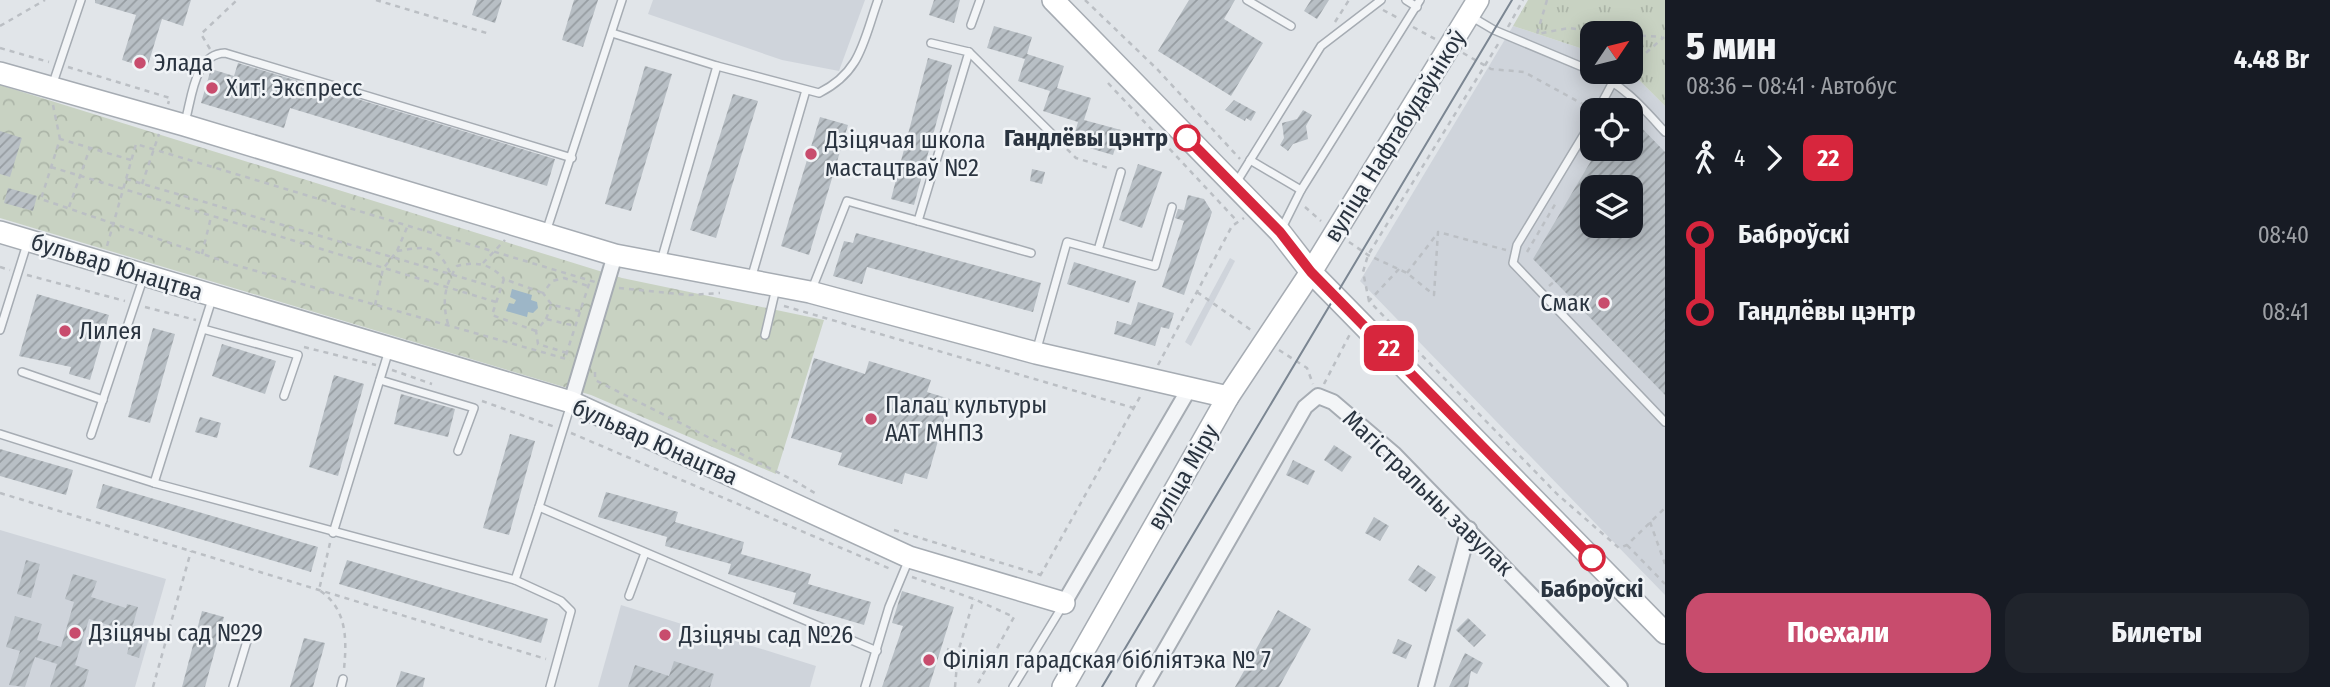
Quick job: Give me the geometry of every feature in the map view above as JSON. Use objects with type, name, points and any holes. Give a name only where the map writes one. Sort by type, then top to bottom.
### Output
[{"type":"street","points":[[1057,2],[1280,232],[1311,272],[1665,633]]},
{"type":"street","name":"вуліца Нафтабудаўнікоў","points":[[1311,272],[1474,8]]},
{"type":"street","points":[[0,73],[174,122],[615,256],[751,280],[775,294],[810,292],[1036,352],[1228,397]]},
{"type":"street","name":"бульвар Юнацтва","points":[[0,232],[571,402],[907,566],[1064,603]]},
{"type":"street","points":[[571,402],[615,256]]},
{"type":"street","name":"вуліца Міру","points":[[1063,687],[1228,397],[1311,272]]},
{"type":"street","points":[[1064,603],[1189,389]]},
{"type":"street","name":"Магістральны завулак","points":[[1144,687],[1305,407],[1318,397],[1333,402],[1394,454],[1620,687]]},
{"type":"street","points":[[1426,687],[1469,529]]},
{"type":"lane","points":[[50,89],[81,0]]},
{"type":"lane","points":[[545,235],[622,0]]},
{"type":"lane","points":[[612,33],[717,66],[819,93],[841,82],[855,62],[878,0]]},
{"type":"lane","points":[[971,25],[980,0]]},
{"type":"lane","points":[[1247,0],[1291,26]]},
{"type":"lane","points":[[1234,186],[1321,46],[1381,0]]},
{"type":"lane","points":[[1280,232],[1301,190],[1419,3],[1406,0]]},
{"type":"lane","points":[[1474,8],[1504,34],[1580,66]]},
{"type":"lane","points":[[931,43],[968,52],[1060,142]]},
{"type":"lane","points":[[918,222],[968,52]]},
{"type":"lane","points":[[174,122],[201,66],[213,53],[225,53],[572,158]]},
{"type":"lane","points":[[659,265],[717,66]]},
{"type":"lane","points":[[1618,84],[1665,132]]},
{"type":"lane","points":[[751,280],[806,90]]},
{"type":"lane","points":[[1580,142],[1516,253],[1513,263],[1665,422]]},
{"type":"lane","points":[[1248,163],[1301,190]]},
{"type":"lane","points":[[1098,250],[1121,172]]},
{"type":"lane","points":[[810,292],[847,201],[1031,253]]},
{"type":"lane","points":[[1036,352],[1067,242],[1155,265],[1172,208]]},
{"type":"lane","points":[[0,330],[29,240]]},
{"type":"lane","points":[[91,435],[144,275]]},
{"type":"lane","points":[[765,335],[775,294]]},
{"type":"lane","points":[[155,483],[213,295]]},
{"type":"lane","points":[[203,329],[298,355],[285,396]]},
{"type":"lane","points":[[333,533],[390,348]]},
{"type":"lane","points":[[22,372],[103,400]]},
{"type":"lane","points":[[380,380],[474,408],[458,451]]},
{"type":"lane","points":[[515,580],[571,402]]},
{"type":"lane","points":[[0,433],[155,483],[515,580],[561,601],[571,611],[550,687]]},
{"type":"lane","points":[[539,508],[877,651]]},
{"type":"lane","points":[[629,596],[645,553]]},
{"type":"lane","points":[[864,687],[889,607],[907,566]]},
{"type":"lane","points":[[1013,687],[1064,603]]},
{"type":"lane","points":[[233,687],[247,641]]},
{"type":"path","points":[[0,26],[45,0]]},
{"type":"path","points":[[213,53],[201,34],[237,0]]},
{"type":"path","points":[[376,0],[490,34]]},
{"type":"path","points":[[1085,0],[1157,69],[1248,163]]},
{"type":"path","points":[[1368,255],[1523,0]]},
{"type":"path","points":[[1547,0],[1537,34],[1569,28],[1580,30]]},
{"type":"path","points":[[1373,4],[1485,65],[1524,72],[1580,102]]},
{"type":"path","points":[[1643,36],[1665,37]]},
{"type":"path","points":[[1643,56],[1665,37]]},
{"type":"path","points":[[0,48],[170,98],[174,122],[154,150],[142,184]]},
{"type":"path","points":[[1107,81],[1238,222]]},
{"type":"path","points":[[50,89],[60,139],[41,199],[202,254],[448,326],[594,365],[595,380],[796,481],[825,500]]},
{"type":"path","points":[[60,139],[131,160]]},
{"type":"path","points":[[1060,142],[1076,158],[1121,172]]},
{"type":"path","points":[[103,262],[136,144],[590,281],[689,295],[722,293]]},
{"type":"path","points":[[69,209],[90,148]]},
{"type":"path","points":[[51,167],[122,191],[496,302]]},
{"type":"path","points":[[126,179],[501,289]]},
{"type":"path","points":[[1523,259],[1559,198]]},
{"type":"path","points":[[1296,200],[1368,255],[1407,273],[1434,295],[1438,232]]},
{"type":"path","points":[[1030,595],[1135,408],[1232,226],[1258,210]]},
{"type":"path","points":[[202,254],[211,217]]},
{"type":"path","points":[[376,305],[383,269],[397,251],[408,225]]},
{"type":"path","points":[[1438,232],[1516,253]]},
{"type":"path","points":[[1407,273],[1438,232]]},
{"type":"path","points":[[397,251],[425,247],[438,252],[451,275]]},
{"type":"path","points":[[448,326],[442,305],[446,288],[457,266],[482,264],[495,269],[504,279],[543,293],[552,305],[580,311]]},
{"type":"path","points":[[1399,269],[1369,301],[1557,494],[1619,548],[1627,545],[1665,508]]},
{"type":"path","points":[[1540,277],[1549,286],[1555,281]]},
{"type":"path","points":[[543,293],[552,281],[564,278],[588,286]]},
{"type":"path","points":[[504,279],[492,315],[536,331]]},
{"type":"path","points":[[565,359],[590,281]]},
{"type":"path","points":[[775,294],[1135,408]]},
{"type":"path","points":[[552,305],[546,319],[536,331],[538,344],[567,353]]},
{"type":"path","points":[[546,319],[575,326]]},
{"type":"path","points":[[0,494],[558,662]]},
{"type":"path","points":[[1650,523],[1665,564]]},
{"type":"path","points":[[882,526],[1041,575]]},
{"type":"path","points":[[319,590],[333,533]]},
{"type":"path","points":[[1627,545],[1665,584]]},
{"type":"path","points":[[153,687],[191,551]]},
{"type":"path","points":[[907,566],[1014,617],[976,687]]},
{"type":"path","points":[[319,590],[334,599],[343,623],[342,683]]},
{"type":"path","points":[[955,687],[958,652],[974,599]]},
{"type":"path","points":[[947,649],[990,662]]},
{"type":"shaded area","points":[[653,0],[865,0],[839,71],[782,60],[648,14]]},
{"type":"shaded area","points":[[1513,26],[1580,48],[1580,84],[1643,84],[1665,106],[1665,595],[1360,281]]},
{"type":"shaded area","points":[[1230,258],[1235,261],[1191,346],[1185,342]]},
{"type":"shaded area","name":"Дзіцячы сад №29","points":[[0,530],[166,579],[135,687],[0,687]]},
{"type":"shaded area","name":"Дзіцячы сад №26","points":[[621,605],[816,666],[810,687],[598,687]]},
{"type":"green space","points":[[1528,0],[1665,0],[1665,106],[1643,84],[1643,21],[1580,21],[1580,48],[1513,26]]},
{"type":"green space","points":[[0,85],[622,278],[824,320],[776,474],[591,395],[0,218]]},
{"type":"water","points":[[512,289],[532,295],[531,300],[537,302],[538,308],[533,313],[528,312],[527,317],[506,311],[509,303],[514,304],[516,300],[510,297]]},
{"type":"building","points":[[95,0],[191,0],[183,26],[162,19],[147,68],[122,60],[136,15],[95,3]]},
{"type":"building","points":[[477,0],[502,0],[495,23],[472,15]]},
{"type":"building","points":[[574,0],[598,0],[583,47],[562,40]]},
{"type":"building","points":[[934,0],[960,0],[954,23],[929,15]]},
{"type":"building","points":[[1189,0],[1235,0],[1224,19],[1263,43],[1231,96],[1158,51]]},
{"type":"building","points":[[1311,0],[1329,0],[1317,19],[1304,11]]},
{"type":"building","points":[[994,26],[1032,37],[1027,54],[1064,66],[1057,88],[1091,98],[1084,120],[1121,130],[1113,155],[1072,143],[1078,122],[1043,111],[1050,91],[1018,81],[1025,59],[987,48]]},
{"type":"building","points":[[928,58],[952,65],[914,205],[891,199]]},
{"type":"building","points":[[238,63],[555,159],[547,186],[290,108],[284,128],[201,103],[211,69],[234,76]]},
{"type":"building","points":[[645,66],[672,74],[631,211],[605,204]]},
{"type":"building","points":[[733,94],[758,101],[716,238],[690,230]]},
{"type":"building","points":[[1234,100],[1256,112],[1251,121],[1246,118],[1245,121],[1225,110]]},
{"type":"building","points":[[1303,110],[1312,115],[1306,126],[1308,139],[1293,144],[1288,151],[1280,145],[1284,138],[1282,123],[1297,119]]},
{"type":"building","points":[[820,117],[848,125],[809,255],[781,246]]},
{"type":"building","points":[[1643,129],[1665,152],[1665,395],[1533,259],[1580,179],[1580,238],[1643,238],[1643,175],[1583,175],[1591,161],[1643,161]]},
{"type":"building","points":[[0,131],[22,138],[10,177],[0,174]]},
{"type":"building","points":[[1138,164],[1162,172],[1142,228],[1119,220]]},
{"type":"building","points":[[1032,169],[1045,172],[1042,184],[1030,181]]},
{"type":"building","points":[[8,188],[37,196],[33,211],[4,203]]},
{"type":"building","points":[[1188,195],[1204,199],[1212,212],[1184,295],[1162,287],[1184,221],[1175,218],[1178,209],[1184,210]]},
{"type":"building","points":[[856,233],[1041,283],[1033,312],[867,267],[862,284],[833,276],[844,241],[853,243]]},
{"type":"building","points":[[1074,262],[1136,281],[1129,303],[1067,284]]},
{"type":"building","name":"Лилея","points":[[37,294],[109,315],[90,380],[69,374],[71,367],[19,356]]},
{"type":"building","points":[[1138,302],[1174,313],[1169,329],[1161,327],[1155,346],[1114,334],[1117,321],[1131,325]]},
{"type":"building","points":[[153,328],[175,334],[150,423],[128,417]]},
{"type":"building","points":[[222,344],[276,361],[265,394],[212,376]]},
{"type":"building","name":"Палац культуры ААТ МНПЗ","points":[[814,358],[865,374],[869,361],[931,380],[927,392],[950,399],[927,479],[905,473],[902,484],[838,465],[842,453],[791,438]]},
{"type":"building","points":[[334,375],[364,384],[338,476],[309,467]]},
{"type":"building","points":[[401,394],[455,409],[448,437],[394,424]]},
{"type":"building","points":[[200,417],[221,423],[217,438],[195,432]]},
{"type":"building","points":[[510,434],[535,441],[509,535],[483,528]]},
{"type":"building","points":[[1334,445],[1352,457],[1342,472],[1324,460]]},
{"type":"building","points":[[0,449],[73,470],[66,495],[0,476]]},
{"type":"building","points":[[1293,460],[1315,471],[1308,485],[1286,475]]},
{"type":"building","points":[[103,484],[318,547],[311,572],[96,508]]},
{"type":"building","points":[[606,492],[678,512],[675,522],[744,542],[741,554],[811,574],[808,584],[871,602],[864,625],[793,604],[796,593],[728,574],[731,564],[665,546],[667,537],[598,517]]},
{"type":"building","points":[[1374,517],[1389,526],[1380,541],[1365,533]]},
{"type":"building","points":[[26,560],[40,564],[31,598],[17,594]]},
{"type":"building","points":[[347,560],[548,619],[541,643],[339,584]]},
{"type":"building","points":[[1418,565],[1436,577],[1426,592],[1408,580]]},
{"type":"building","points":[[73,574],[97,581],[91,597],[126,608],[127,604],[138,607],[131,632],[89,619],[75,665],[89,670],[84,687],[50,687],[57,664],[35,657],[25,687],[9,685],[20,651],[6,647],[15,616],[42,624],[37,640],[61,647],[74,602],[65,599]]},
{"type":"building","name":"Філіял гарадская бібліятэка № 7","points":[[902,591],[954,607],[929,687],[882,687],[903,626],[892,623]]},
{"type":"building","points":[[1278,610],[1311,629],[1279,687],[1235,687]]},
{"type":"building","points":[[202,611],[224,617],[205,687],[182,687]]},
{"type":"building","points":[[1468,618],[1486,635],[1474,647],[1456,630]]},
{"type":"building","points":[[132,634],[144,637],[139,658],[127,654]]},
{"type":"building","points":[[304,638],[325,643],[313,687],[290,687]]},
{"type":"building","points":[[1398,639],[1412,645],[1406,659],[1392,653]]},
{"type":"building","points":[[1465,653],[1483,663],[1477,674],[1471,671],[1468,687],[1449,687]]},
{"type":"building","points":[[674,661],[714,674],[710,687],[628,687],[635,665],[669,676]]},
{"type":"building","points":[[401,671],[425,678],[423,687],[396,687]]},
{"type":"tram line","points":[[1102,687],[1512,0]]},
{"type":"bus line","name":"22","points":[[1187,138],[1280,232],[1311,272],[1359,317],[1592,558]]},
{"type":"place","name":"Элада","points":[[140,63]]},
{"type":"place","name":"Хит! Экспресс","points":[[212,88]]},
{"type":"place","name":"Гандлёвы цэнтр","points":[[1187,138]]},
{"type":"place","name":"Дзіцячая школа мастацтваў №2","points":[[811,154]]},
{"type":"place","name":"Смак","points":[[1604,303]]},
{"type":"place","name":"Лилея","points":[[65,331]]},
{"type":"place","name":"Палац культуры ААТ МНПЗ","points":[[871,419]]},
{"type":"place","name":"Баброўскі","points":[[1592,558]]},
{"type":"place","name":"Дзіцячы сад №29","points":[[75,633]]},
{"type":"place","name":"Дзіцячы сад №26","points":[[665,635]]},
{"type":"place","name":"Філіял гарадская бібліятэка № 7","points":[[929,660]]}]
